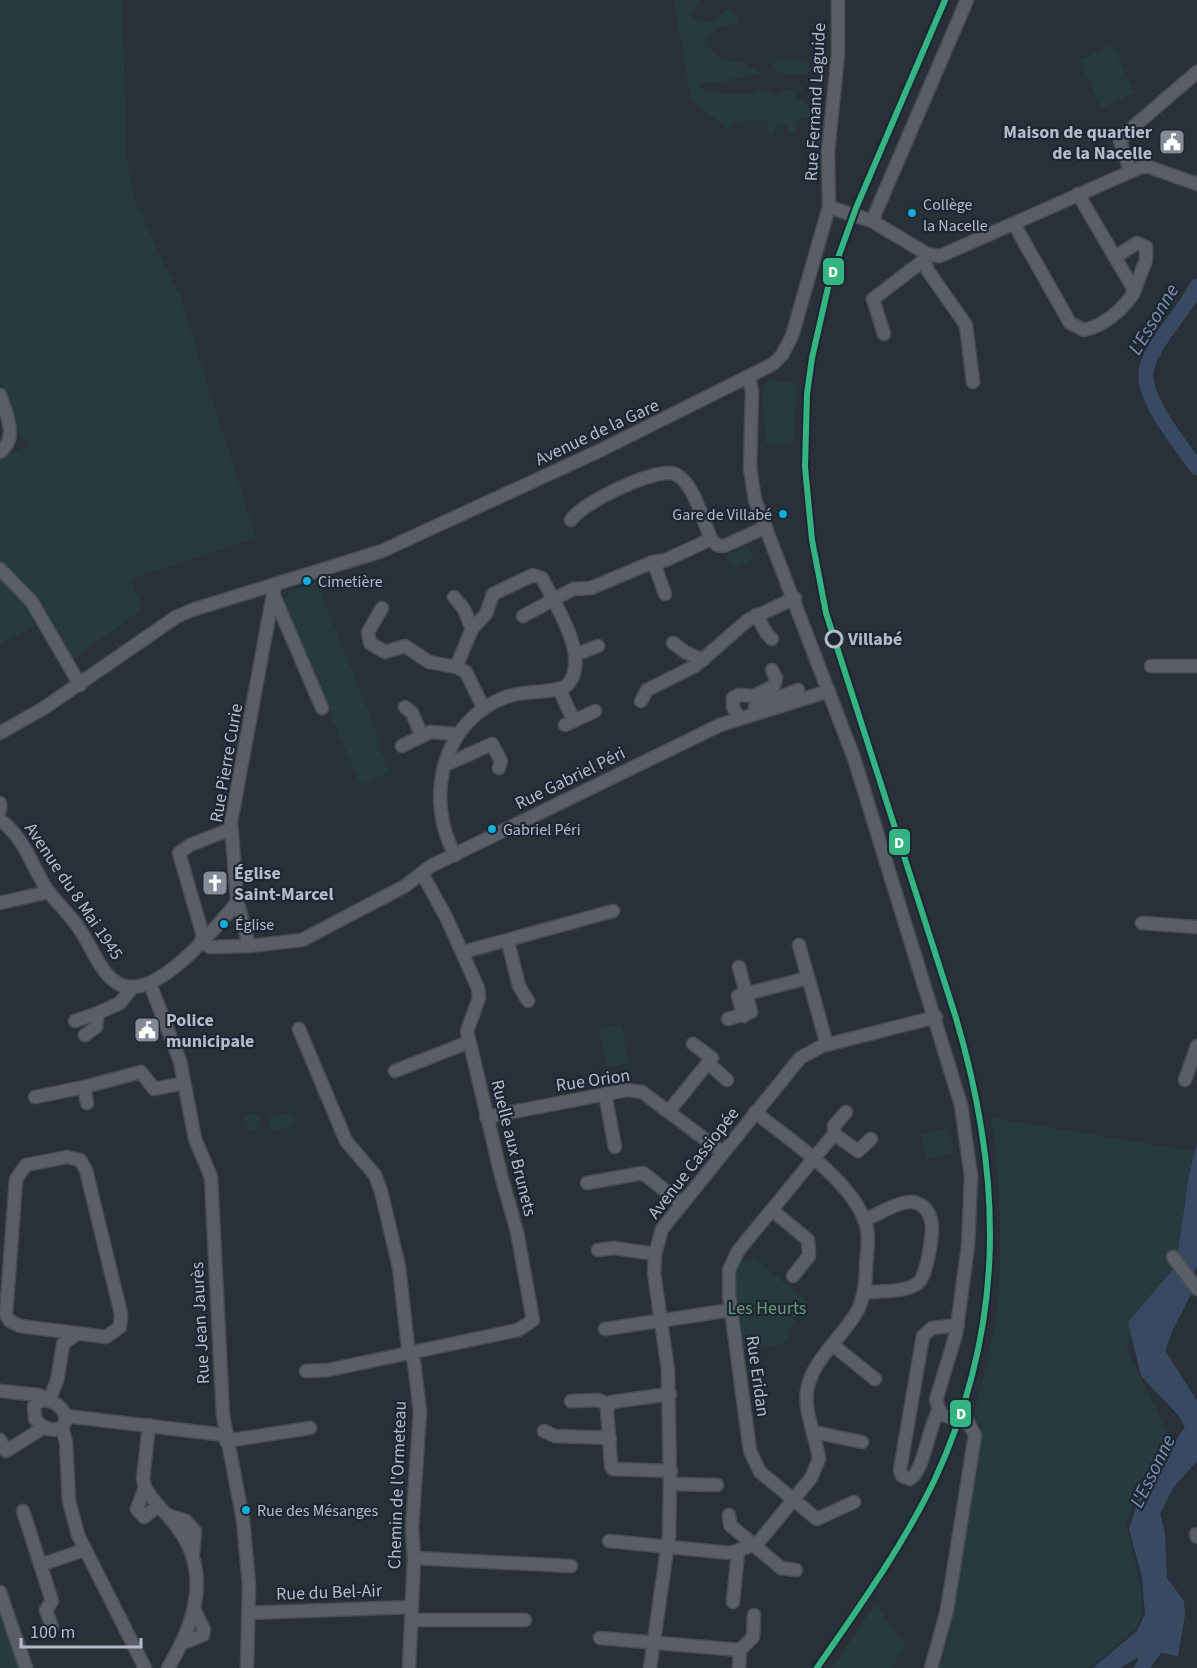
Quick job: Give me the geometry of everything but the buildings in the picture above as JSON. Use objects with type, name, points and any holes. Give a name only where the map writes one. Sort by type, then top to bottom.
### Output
[{"type":"street","name":"Rue Fernand Laguide","points":[[829,207],[828,152],[838,54],[838,0]]},
{"type":"street","points":[[872,222],[964,6]]},
{"type":"street","points":[[1130,171],[1120,141],[1126,133],[1197,72]]},
{"type":"street","points":[[884,334],[873,299],[925,257],[946,255],[1130,171],[1149,167],[1197,184]]},
{"type":"street","points":[[1078,194],[1130,282],[1133,294]]},
{"type":"street","points":[[829,207],[872,222],[925,257],[928,271],[966,325],[973,382]]},
{"type":"street","name":"Avenue de la Gare","points":[[0,733],[80,685],[176,618],[274,590],[382,551],[601,450],[773,364],[789,344],[829,207]]},
{"type":"street","points":[[1014,224],[1074,327],[1084,330],[1097,326],[1125,306],[1133,294],[1148,254],[1146,247],[1137,243],[1115,257]]},
{"type":"street","points":[[749,378],[752,392],[751,480],[755,501],[795,598],[854,758],[959,1096],[971,1176],[968,1246],[958,1325],[936,1394],[941,1414],[969,1424],[975,1435],[946,1610],[931,1668]]},
{"type":"street","points":[[0,395],[10,432],[7,445],[0,452]]},
{"type":"street","points":[[571,520],[585,506],[653,474],[670,472],[686,484],[711,539],[717,545],[724,546],[766,527]]},
{"type":"street","points":[[523,616],[573,589],[591,588],[711,539]]},
{"type":"street","points":[[659,561],[656,569],[665,594]]},
{"type":"street","points":[[0,569],[32,602],[80,685]]},
{"type":"street","points":[[451,667],[472,629],[486,614],[493,594],[533,575],[542,578],[573,644],[574,675],[570,682],[559,689],[522,692],[504,697],[484,709],[456,734],[445,765],[440,794],[440,812],[455,855]]},
{"type":"street","points":[[274,590],[322,708]]},
{"type":"street","name":"Rue Pierre Curie","points":[[249,946],[239,907],[236,904],[238,885],[231,829],[274,590]]},
{"type":"street","points":[[454,597],[464,609],[472,629]]},
{"type":"street","points":[[641,701],[646,690],[684,673],[756,615],[795,598]]},
{"type":"street","points":[[382,608],[368,632],[370,643],[386,651],[407,646],[424,660],[466,672],[484,709]]},
{"type":"street","points":[[756,615],[766,634],[772,639]]},
{"type":"street","points":[[673,643],[685,652],[703,660]]},
{"type":"street","points":[[575,656],[597,646]]},
{"type":"street","points":[[1157,666],[1197,666]]},
{"type":"street","points":[[772,670],[776,678],[774,686],[754,696],[739,695],[733,698],[733,707],[739,718],[752,708],[798,690]]},
{"type":"street","points":[[559,689],[570,723],[595,711]]},
{"type":"street","name":"Rue Gabriel Péri","points":[[202,940],[210,947],[249,946],[302,940],[409,883],[455,855],[709,730],[739,718],[829,691]]},
{"type":"street","points":[[405,707],[412,713],[422,736]]},
{"type":"street","points":[[402,746],[430,732],[456,734]]},
{"type":"street","points":[[445,765],[492,744],[501,761],[499,768]]},
{"type":"street","points":[[0,803],[0,810]]},
{"type":"street","name":"Avenue du 8 Mai 1945","points":[[0,820],[15,833],[49,892],[76,923],[111,979],[131,988]]},
{"type":"street","points":[[202,940],[179,852],[190,845],[231,829]]},
{"type":"street","name":"Ruelle aux Brunets","points":[[411,1352],[518,1330],[533,1320],[518,1232],[486,1117],[469,1042],[468,1022],[479,998],[478,988],[463,952],[422,873]]},
{"type":"street","points":[[0,903],[49,892]]},
{"type":"street","points":[[75,1021],[120,1003],[131,988],[150,984],[184,959],[236,904]]},
{"type":"street","points":[[463,952],[508,942],[613,911]]},
{"type":"street","points":[[1142,923],[1197,927]]},
{"type":"street","points":[[508,942],[519,986],[528,1001]]},
{"type":"street","points":[[799,945],[827,1045]]},
{"type":"street","points":[[739,967],[746,994]]},
{"type":"street","points":[[728,1019],[744,1016],[738,996],[808,978]]},
{"type":"street","name":"Rue Jean Jaurès","points":[[150,984],[180,1061],[195,1139],[212,1184],[226,1438],[243,1520],[249,1585],[247,1668]]},
{"type":"street","points":[[85,1035],[96,1027],[98,1013]]},
{"type":"street","name":"Avenue Cassiopée","points":[[650,1668],[668,1547],[671,1478],[670,1394],[660,1321],[655,1254],[662,1229],[800,1058],[827,1045],[936,1017]]},
{"type":"street","name":"Chemin de l'Ormeteau","points":[[299,1029],[346,1141],[375,1175],[399,1267],[420,1412],[412,1528],[414,1558],[409,1668]]},
{"type":"street","points":[[395,1071],[469,1042]]},
{"type":"street","points":[[669,1111],[712,1058],[693,1044]]},
{"type":"street","points":[[1185,1080],[1197,1047]]},
{"type":"street","points":[[708,1064],[727,1080]]},
{"type":"street","points":[[35,1097],[141,1072],[154,1089],[184,1083]]},
{"type":"street","points":[[84,1087],[87,1103]]},
{"type":"street","name":"Rue Orion","points":[[486,1117],[627,1090],[642,1092],[722,1152]]},
{"type":"street","points":[[605,1094],[615,1147]]},
{"type":"street","points":[[609,1541],[738,1552],[755,1546],[794,1500],[818,1466],[819,1458],[807,1404],[809,1382],[813,1371],[834,1346],[858,1311],[864,1292],[867,1246],[864,1220],[845,1189],[755,1112]]},
{"type":"street","name":"Rue Eridan","points":[[846,1112],[834,1126],[834,1134],[730,1265],[731,1310],[752,1457],[760,1472],[819,1520],[854,1502]]},
{"type":"street","points":[[834,1134],[858,1151],[871,1139]]},
{"type":"street","points":[[74,1157],[80,1160],[86,1170],[122,1320],[117,1331],[106,1337],[52,1331],[14,1324],[6,1315],[16,1179],[26,1165],[74,1157]]},
{"type":"street","points":[[587,1183],[644,1173],[681,1203]]},
{"type":"street","points":[[864,1220],[906,1203],[915,1203],[927,1209],[932,1222],[926,1269],[921,1281],[910,1287],[864,1292]]},
{"type":"street","points":[[772,1210],[808,1240],[809,1256],[793,1276]]},
{"type":"street","points":[[598,1250],[614,1248],[655,1254]]},
{"type":"street","points":[[1173,1257],[1197,1289]]},
{"type":"street","points":[[605,1329],[731,1310]]},
{"type":"street","points":[[939,1410],[928,1432],[918,1472],[910,1479],[902,1476],[900,1470],[924,1332],[932,1328],[958,1325]]},
{"type":"street","points":[[52,1331],[63,1344]]},
{"type":"street","points":[[33,1413],[38,1402],[47,1400],[57,1381],[63,1344],[76,1334]]},
{"type":"street","points":[[834,1346],[875,1379]]},
{"type":"street","points":[[306,1371],[328,1370],[411,1352]]},
{"type":"street","points":[[0,1391],[39,1395],[66,1416],[149,1425],[226,1438],[310,1428]]},
{"type":"street","points":[[16,1393],[43,1428],[51,1430],[62,1428]]},
{"type":"street","points":[[571,1401],[599,1400],[608,1405],[670,1394]]},
{"type":"street","points":[[608,1405],[613,1469],[717,1485]]},
{"type":"street","points":[[66,1416],[62,1428],[66,1442],[69,1502],[84,1550],[144,1668]]},
{"type":"street","points":[[149,1425],[143,1479],[146,1487],[182,1534],[192,1553],[198,1592],[195,1611],[183,1643],[168,1668]]},
{"type":"street","points":[[0,1440],[6,1450],[43,1428]]},
{"type":"street","points":[[544,1431],[555,1436],[610,1438]]},
{"type":"street","points":[[814,1432],[862,1442]]},
{"type":"street","points":[[146,1487],[137,1509],[144,1517],[163,1510]]},
{"type":"street","points":[[23,1512],[52,1601],[46,1610],[52,1627]]},
{"type":"street","points":[[729,1515],[730,1525],[781,1568],[796,1570]]},
{"type":"street","points":[[40,1565],[84,1550]]},
{"type":"street","points":[[734,1602],[738,1552]]},
{"type":"street","points":[[414,1558],[571,1566]]},
{"type":"street","points":[[0,1592],[26,1668]]},
{"type":"street","name":"Rue du Bel-Air","points":[[248,1613],[412,1614]]},
{"type":"street","points":[[412,1614],[525,1620]]},
{"type":"street","points":[[738,1668],[740,1650],[753,1637],[754,1615]]},
{"type":"street","points":[[600,1638],[740,1650]]},
{"type":"green space","points":[[0,0],[122,0],[127,162],[136,204],[179,294],[256,538],[131,579],[142,609],[73,659],[47,611],[33,621],[35,627],[0,644],[0,458],[28,446],[18,432],[0,379]]},
{"type":"green space","points":[[674,0],[699,0],[692,16],[703,22],[708,22],[730,9],[738,18],[738,23],[721,26],[707,37],[706,46],[712,48],[720,59],[757,68],[759,73],[715,83],[704,81],[700,85],[704,92],[748,95],[763,88],[777,96],[783,90],[790,89],[798,99],[804,100],[812,114],[810,117],[796,119],[797,133],[789,133],[788,126],[777,125],[773,135],[769,136],[767,121],[748,119],[740,125],[735,120],[730,131],[691,100]]},
{"type":"green space","points":[[1113,45],[1134,93],[1101,108],[1080,60]]},
{"type":"green space","points":[[779,60],[805,61],[811,68],[806,74],[788,75],[771,68]]},
{"type":"green space","points":[[768,379],[797,384],[793,445],[766,443],[762,394]]},
{"type":"green space","points":[[747,545],[754,559],[733,570],[726,555]]},
{"type":"green space","points":[[316,581],[379,738],[376,740],[390,772],[361,785],[281,603],[291,591]]},
{"type":"green space","points":[[621,1024],[629,1062],[607,1067],[599,1029]]},
{"type":"green space","points":[[290,1112],[294,1120],[292,1127],[271,1130],[270,1116]]},
{"type":"green space","points":[[252,1114],[260,1122],[252,1130],[244,1122]]},
{"type":"green space","points":[[992,1118],[1197,1152],[1185,1247],[1126,1347],[1168,1434],[1135,1498],[1126,1526],[1141,1589],[1143,1610],[1136,1629],[1088,1668],[939,1668],[949,1634],[981,1426],[973,1419],[992,1341],[999,1293],[999,1206]]},
{"type":"green space","points":[[948,1127],[954,1152],[927,1159],[921,1135]]},
{"type":"green space","name":"Les Heurts","points":[[754,1258],[807,1302],[799,1310],[784,1344],[744,1350],[735,1285],[737,1266],[742,1260],[750,1264]]},
{"type":"green space","points":[[0,1598],[23,1668],[0,1668]]},
{"type":"green space","points":[[875,1604],[906,1645],[891,1668],[832,1668]]},
{"type":"water","points":[[1197,1144],[1197,1266],[1190,1285],[1193,1289],[1173,1330],[1166,1352],[1197,1401],[1197,1461],[1173,1488],[1160,1514],[1165,1533],[1167,1578],[1184,1601],[1185,1615],[1178,1656],[1161,1653],[1150,1668],[1133,1668],[1139,1659],[1137,1658],[1120,1668],[1093,1668],[1137,1631],[1145,1614],[1142,1577],[1129,1529],[1137,1505],[1136,1498],[1185,1427],[1178,1415],[1141,1376],[1128,1322],[1176,1266],[1189,1175]]},
{"type":"waterway","name":"L'Essonne","points":[[1197,286],[1156,346],[1146,372],[1150,396],[1173,435],[1197,468]]},
{"type":"transit line","name":"D","points":[[817,1668],[895,1552],[935,1479],[958,1422],[975,1364],[985,1308],[990,1251],[989,1194],[983,1136],[972,1077],[956,1018],[826,613],[812,540],[805,467],[807,394],[812,358],[829,283],[856,208],[945,0]]},
{"type":"place","name":"Maison de quartier de la Nacelle","points":[[1172,142]]},
{"type":"place","name":"Collège la Nacelle","points":[[912,213]]},
{"type":"place","name":"Gare de Villabé","points":[[783,514]]},
{"type":"place","name":"Cimetière","points":[[307,581]]},
{"type":"place","name":"Villabé","points":[[834,639]]},
{"type":"place","name":"Gabriel Péri","points":[[492,829]]},
{"type":"place","name":"Église Saint-Marcel","points":[[215,883]]},
{"type":"place","name":"Église","points":[[224,924]]},
{"type":"place","name":"Police municipale","points":[[147,1030]]},
{"type":"place","name":"Rue des Mésanges","points":[[246,1510]]}]
